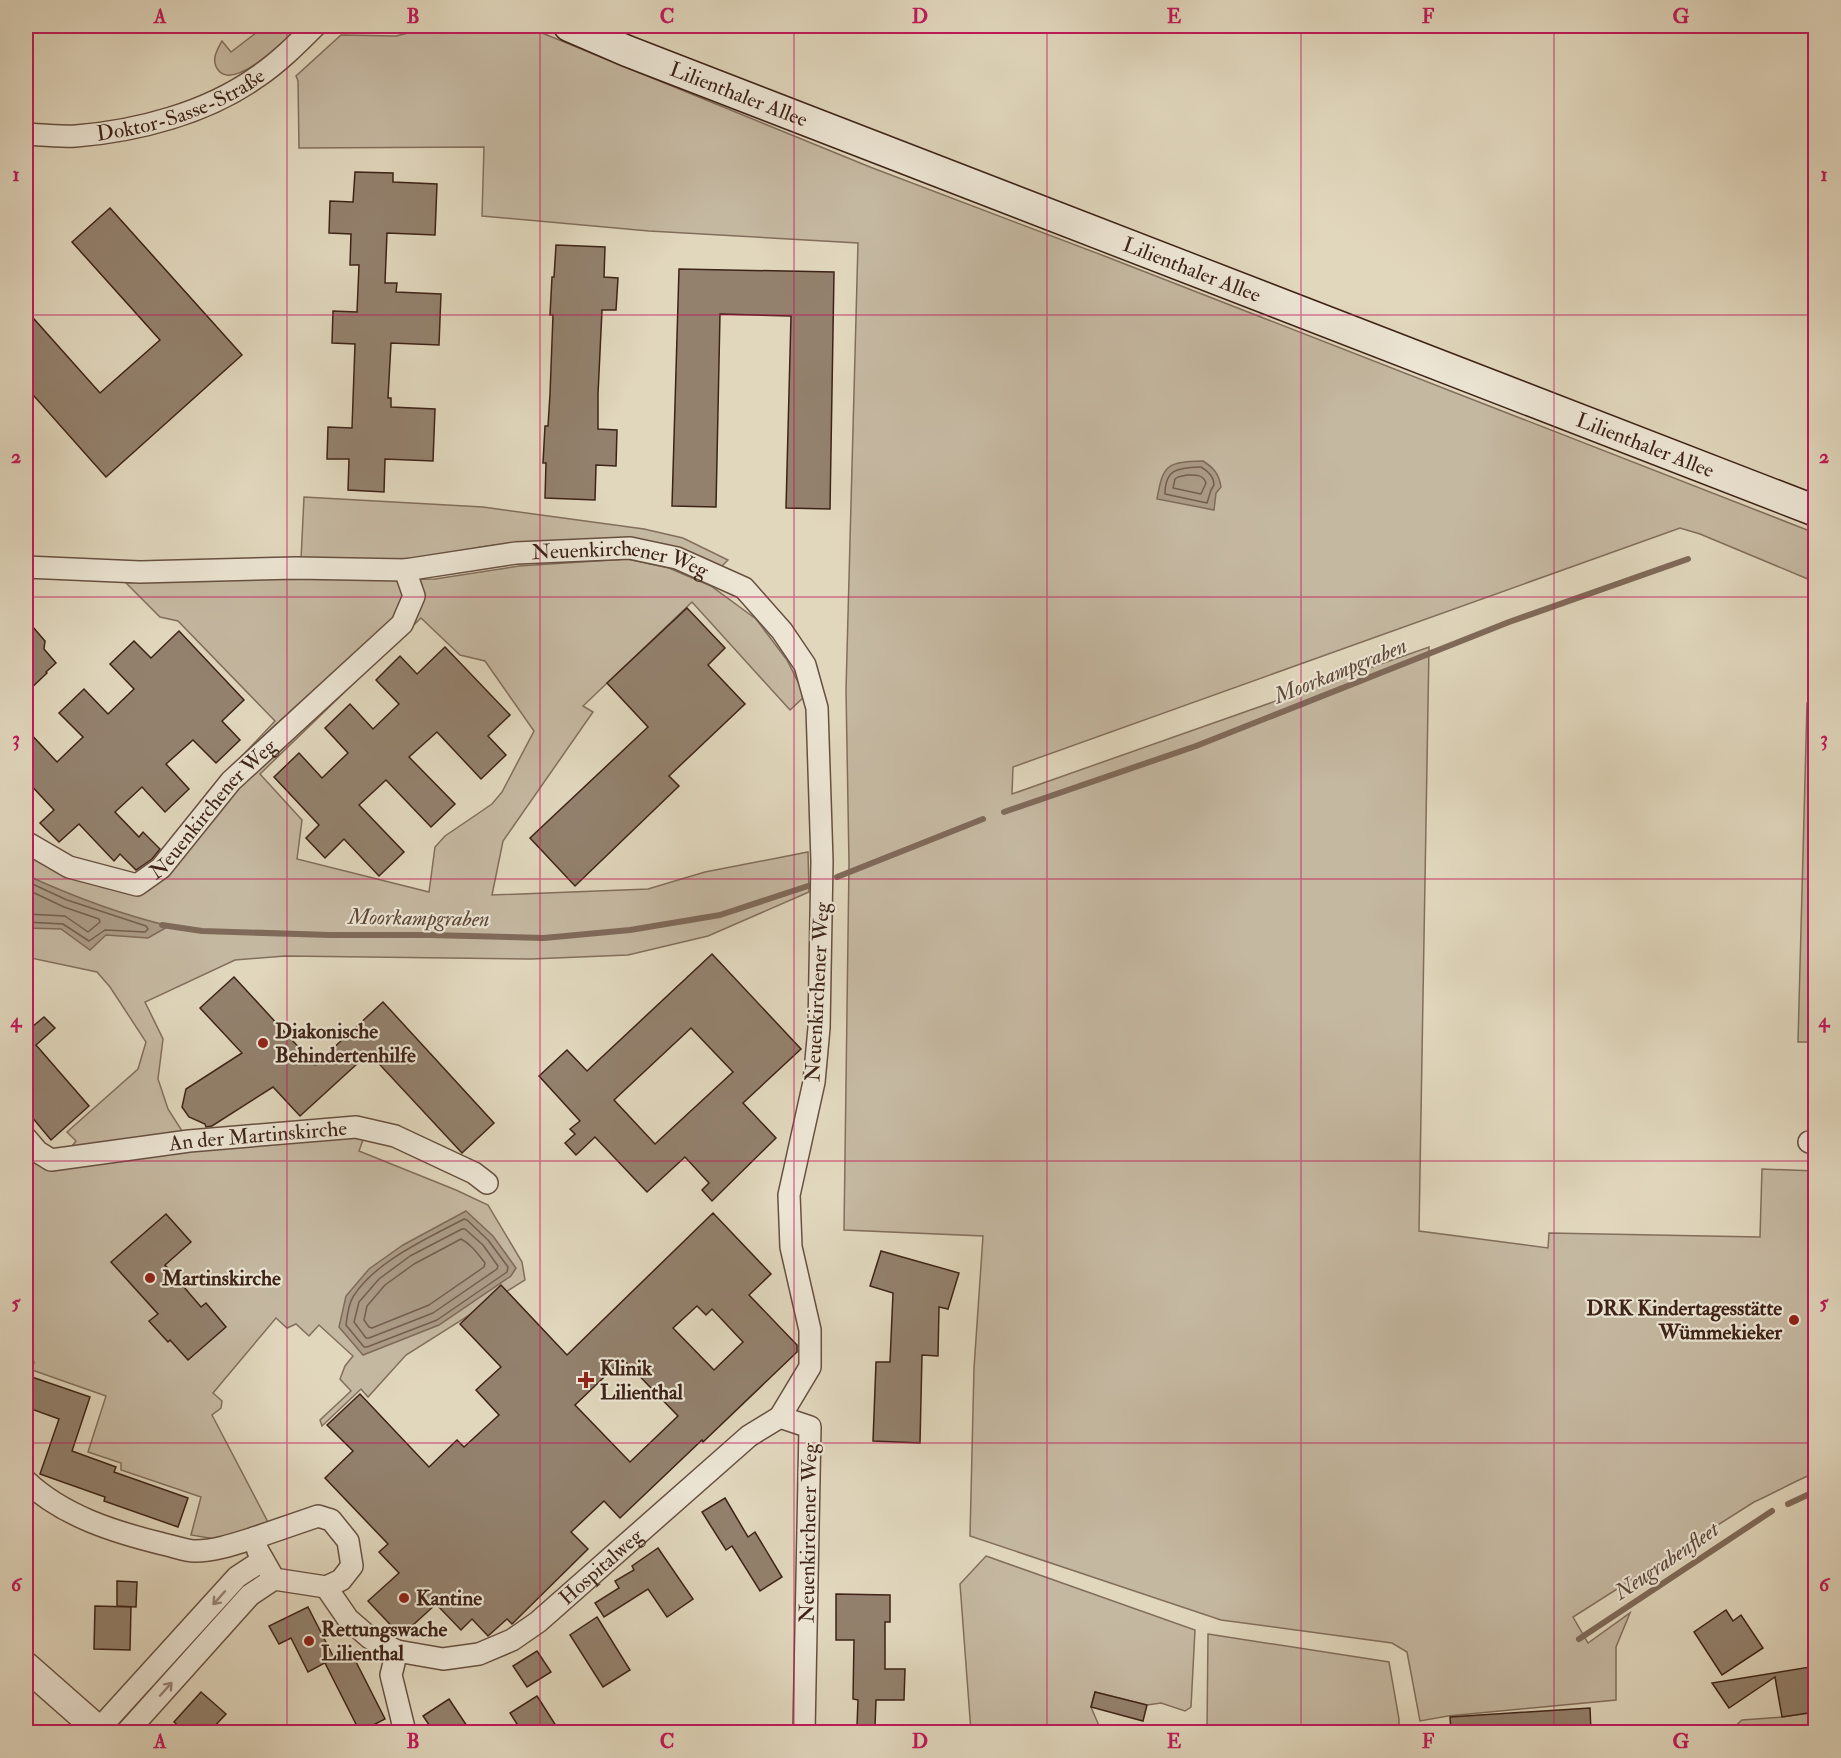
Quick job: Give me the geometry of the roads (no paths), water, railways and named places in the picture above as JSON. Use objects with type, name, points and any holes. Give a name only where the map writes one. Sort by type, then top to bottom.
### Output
[{"type":"main road","name":"Lilienthaler Allee","points":[[568,26],[627,51],[1815,511]]},
{"type":"street","name":"Doktor-Sasse-Straße","points":[[26,134],[74,136],[134,129],[208,105],[259,76],[315,26]]},
{"type":"street","name":"Neuenkirchener Weg","points":[[26,567],[140,572],[296,568],[405,570],[516,553],[630,548],[677,558],[744,588],[782,631],[805,665],[817,708],[818,731],[822,861],[819,1028],[814,1082],[789,1195],[791,1246],[810,1330],[810,1367],[780,1417],[810,1427],[804,1732]]},
{"type":"street","name":"Neuenkirchener Weg","points":[[26,842],[69,867],[137,885],[161,867],[231,781],[402,624],[414,596],[405,570]]},
{"type":"street","name":"An der Martinskirche","points":[[26,1138],[38,1152],[51,1160],[189,1141],[356,1127],[395,1136],[474,1173],[487,1183]]},
{"type":"street","name":"Hospitalweg","points":[[326,1587],[348,1619],[370,1638],[397,1650],[443,1659],[479,1654],[512,1640],[538,1622],[749,1436],[780,1417]]},
{"type":"street","points":[[26,1481],[41,1496],[79,1516],[113,1530],[193,1551],[221,1548],[318,1516],[331,1520],[348,1541],[352,1566],[341,1580],[326,1587],[274,1579],[250,1595],[127,1732]]},
{"type":"street","points":[[254,1538],[274,1579]]},
{"type":"street","points":[[26,1666],[100,1731],[237,1577],[263,1560]]},
{"type":"street","points":[[397,1650],[391,1675],[405,1732]]},
{"type":"water","points":[[1203,461],[1215,472],[1220,482],[1221,487],[1216,493],[1214,510],[1157,499],[1162,478],[1169,467],[1181,462]]},
{"type":"water","points":[[26,875],[96,904],[169,926],[148,938],[106,935],[90,950],[61,929],[26,928]]},
{"type":"water","points":[[466,1211],[493,1236],[516,1268],[511,1276],[439,1325],[363,1355],[339,1327],[346,1296],[369,1269],[403,1245]]},
{"type":"waterway","name":"Moorkampgraben","points":[[1004,812],[1196,746],[1509,622],[1688,559]]},
{"type":"waterway","name":"Moorkampgraben","points":[[837,877],[983,819]]},
{"type":"waterway","name":"Moorkampgraben","points":[[162,925],[202,931],[544,938],[630,930],[720,915],[811,885]]},
{"type":"waterway","name":"Neugrabenfleet","points":[[1788,1504],[1816,1491]]},
{"type":"waterway","name":"Neugrabenfleet","points":[[1579,1639],[1772,1511]]},
{"type":"place","name":"Diakonische Behindertenhilfe","points":[[263,1043]]},
{"type":"place","name":"Martinskirche","points":[[150,1278]]},
{"type":"place","name":"DRK Kindertagesstätte Wümmekieker","points":[[1794,1320]]},
{"type":"place","name":"Klinik Lilienthal","points":[[586,1380]]},
{"type":"place","name":"Kantine","points":[[404,1598]]},
{"type":"place","name":"Rettungswache Lilienthal","points":[[309,1641]]}]
